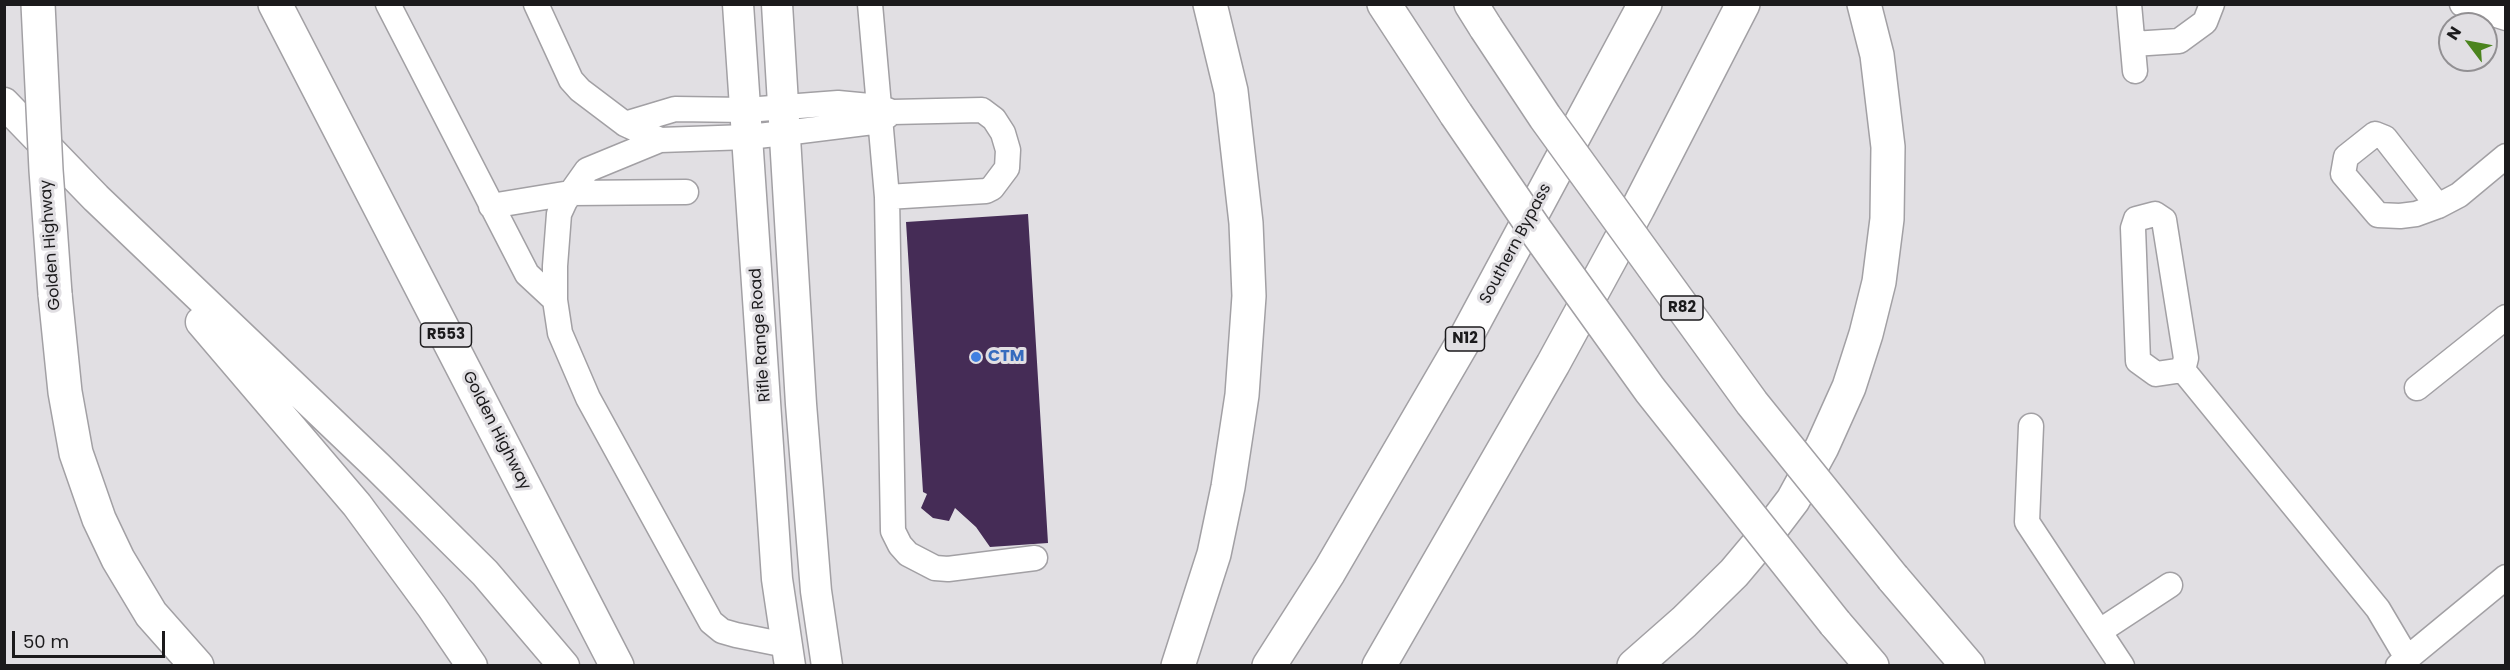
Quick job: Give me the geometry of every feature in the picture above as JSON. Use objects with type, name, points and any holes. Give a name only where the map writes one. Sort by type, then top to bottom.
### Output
[{"type":"highway","name":"Golden Highway","points":[[38,4],[55,294],[65,392],[76,453],[99,519],[118,559],[152,614],[197,666]]},
{"type":"highway","name":"Golden Highway","points":[[275,4],[617,666]]},
{"type":"highway","points":[[1178,666],[1214,554],[1228,487],[1242,395],[1249,296],[1246,223],[1231,91],[1210,4]]},
{"type":"highway","points":[[1384,4],[1534,228],[1650,390],[1835,623],[1872,666]]},
{"type":"highway","name":"Southern Bypass","points":[[1269,666],[1329,572],[1466,337],[1645,4]]},
{"type":"highway","points":[[1379,666],[1564,343],[1638,208],[1743,4]]},
{"type":"highway","points":[[1634,666],[1684,622],[1725,581],[1771,529],[1792,500],[1822,447],[1849,387],[1879,282],[1887,219],[1888,147],[1877,55],[1864,4]]},
{"type":"highway","name":"R82","points":[[1478,16],[1545,117],[1725,367],[1893,578],[1968,666]]},
{"type":"main road","name":"Rifle Range Road","points":[[738,4],[777,579],[788,656]]},
{"type":"main road","points":[[777,4],[805,451],[816,591],[827,666]]},
{"type":"main road","points":[[4,103],[96,198],[378,467],[485,573],[564,666]]},
{"type":"main road","points":[[96,198],[357,506],[432,607],[472,666]]},
{"type":"street","points":[[387,4],[394,13],[527,274],[555,300]]},
{"type":"street","points":[[536,4],[571,80],[592,101],[626,124],[660,140]]},
{"type":"street","points":[[870,4],[885,114],[893,531],[908,554],[935,568],[948,569],[1035,558]]},
{"type":"street","points":[[2129,4],[2134,71]]},
{"type":"street","points":[[2133,44],[2179,41],[2205,22],[2212,4]]},
{"type":"street","points":[[2462,4],[2505,18]]},
{"type":"street","points":[[604,162],[626,124],[675,109],[747,124]]},
{"type":"street","points":[[788,656],[722,631],[711,622],[588,398],[560,333],[555,300],[559,214],[570,193],[587,170],[660,140],[747,124],[982,110],[994,119],[1003,133],[1008,150],[1007,168],[993,189],[888,197]]},
{"type":"street","points":[[2438,206],[2459,195],[2505,156]]},
{"type":"street","points":[[491,206],[570,193],[686,192]]},
{"type":"street","points":[[2155,214],[2164,220],[2186,358],[2183,370],[2156,374],[2138,361],[2133,228],[2136,219],[2155,214]]},
{"type":"street","points":[[2417,388],[2505,317]]},
{"type":"street","points":[[2183,370],[2378,609],[2403,662],[2505,577]]},
{"type":"street","points":[[2031,426],[2027,522],[2122,666]]},
{"type":"street","points":[[2100,631],[2170,585]]},
{"type":"building","name":"CTM","points":[[1028,214],[1048,543],[990,547],[976,527],[955,508],[949,521],[933,518],[921,508],[927,494],[923,492],[906,222]]},
{"type":"place","name":"CTM","points":[[976,357]]}]
